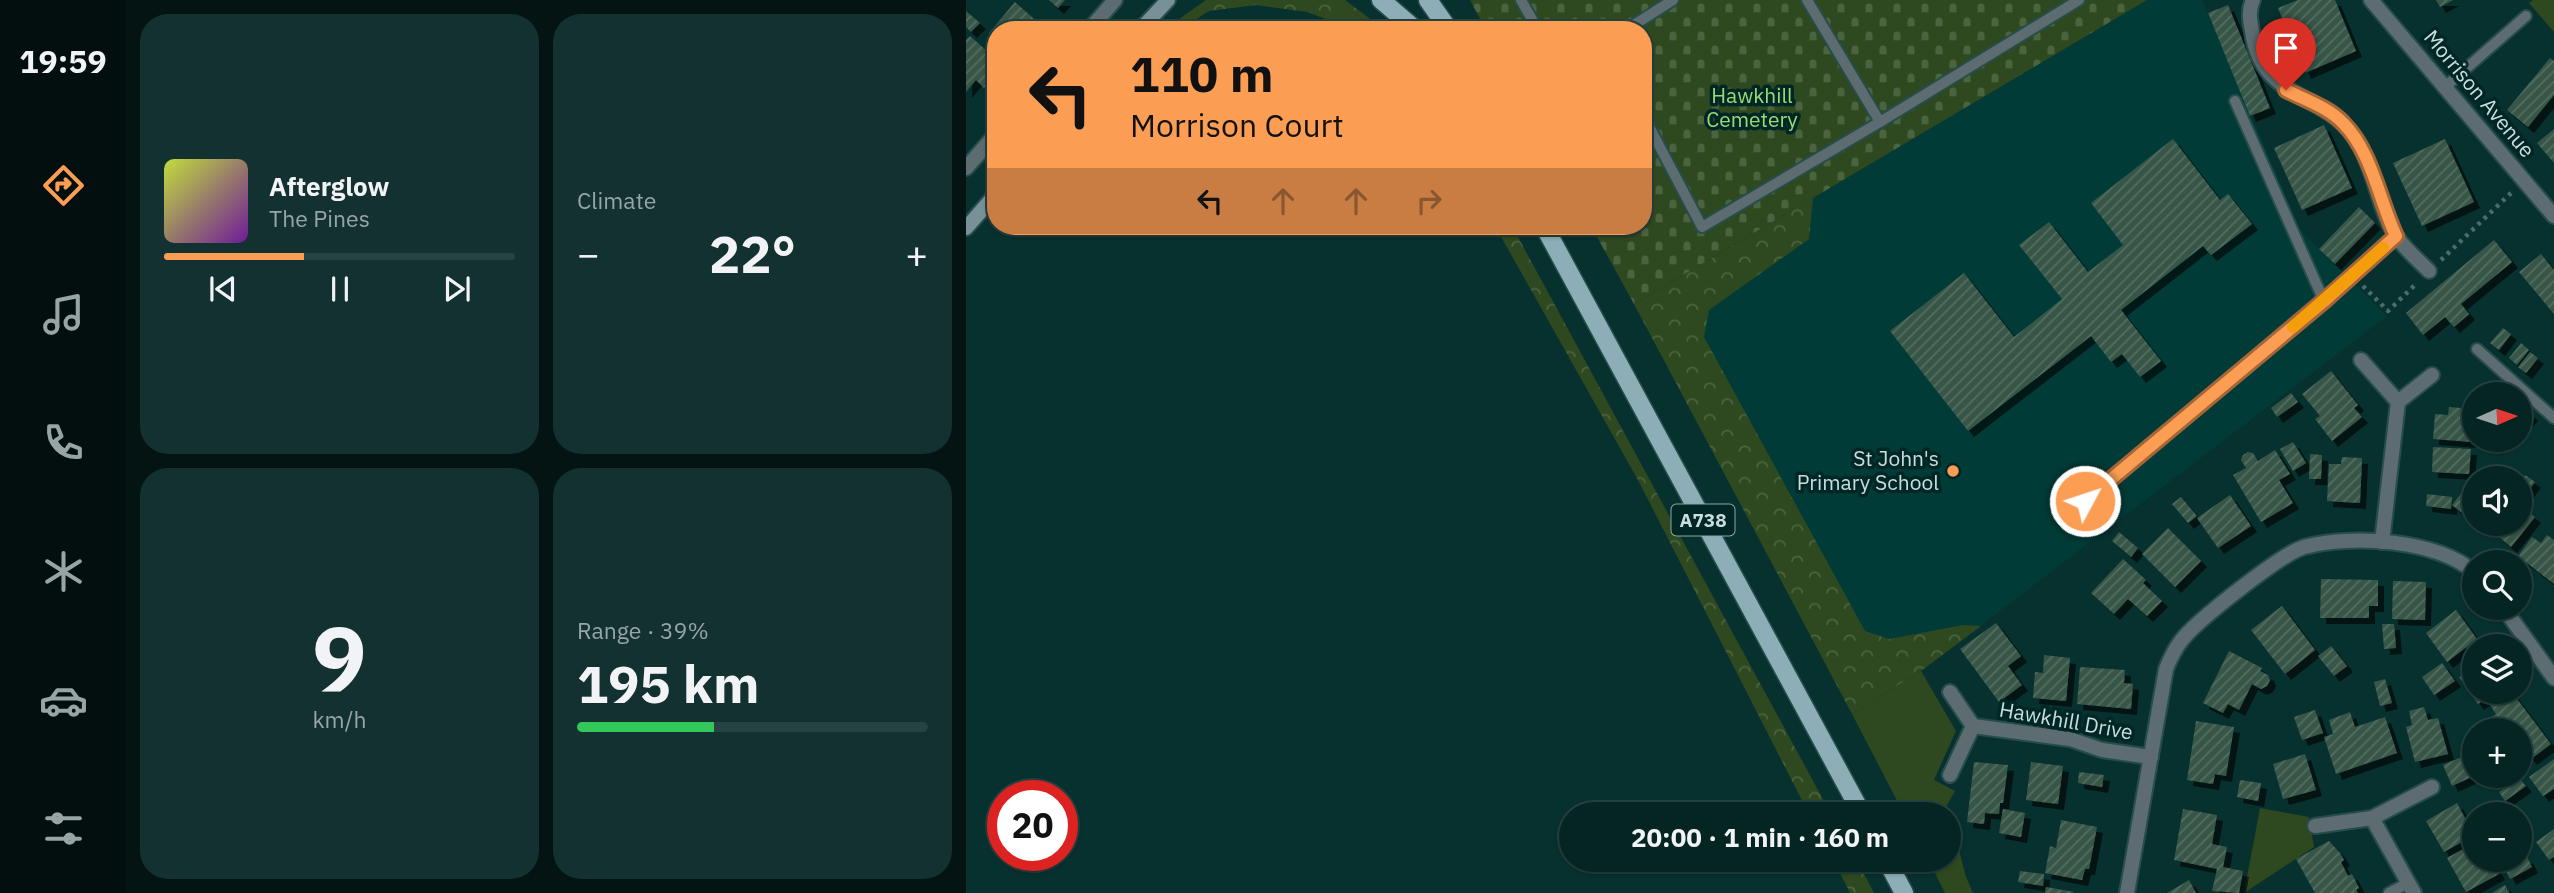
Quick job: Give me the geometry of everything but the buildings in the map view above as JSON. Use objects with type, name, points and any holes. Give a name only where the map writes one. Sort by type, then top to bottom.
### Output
[{"type":"main road","points":[[1148,21],[1168,0]]},
{"type":"main road","points":[[1381,0],[1406,21]]},
{"type":"main road","points":[[1429,0],[1444,21]]},
{"type":"main road","points":[[1439,0],[1447,21]]},
{"type":"main road","points":[[966,228],[987,204]]},
{"type":"main road","name":"A738","points":[[1549,235],[1856,802]]},
{"type":"main road","points":[[1893,872],[1904,893]]},
{"type":"street","points":[[1097,21],[1115,0]]},
{"type":"street","points":[[2253,0],[2250,6],[2250,23],[2253,43],[2261,62],[2286,90],[2323,108],[2342,122],[2351,133],[2366,159],[2396,236],[2429,271]]},
{"type":"street","name":"Morrison Avenue","points":[[2371,0],[2554,216]]},
{"type":"street","points":[[966,168],[987,144]]},
{"type":"street","points":[[2361,360],[2398,402]]},
{"type":"street","points":[[2382,542],[2398,402],[2432,375]]},
{"type":"street","points":[[2127,893],[2166,669],[2176,648],[2193,626],[2280,559],[2303,547],[2329,543],[2382,542],[2437,551],[2462,563]]},
{"type":"street","points":[[2512,620],[2554,678]]},
{"type":"street","points":[[1950,692],[1973,726],[1951,775]]},
{"type":"street","name":"Hawkhill Drive","points":[[1973,726],[2070,739],[2102,750],[2151,757]]},
{"type":"street","points":[[2315,826],[2372,818],[2432,788]]},
{"type":"street","points":[[2372,818],[2411,888]]},
{"type":"lane","points":[[1521,0],[1533,21]]},
{"type":"lane","points":[[1640,21],[1672,0]]},
{"type":"lane","points":[[1807,0],[1880,122]]},
{"type":"lane","points":[[1652,133],[1702,227],[2079,0]]},
{"type":"lane","points":[[2445,87],[2526,16]]},
{"type":"lane","points":[[2235,101],[2324,301]]},
{"type":"lane","points":[[2085,501],[2324,301],[2396,236]]},
{"type":"lane","points":[[2477,349],[2554,418]]},
{"type":"lane","points":[[2389,893],[2411,888]]},
{"type":"shaded area","name":"St John's Primary School","points":[[2147,0],[2202,0],[2301,231],[2387,316],[1921,671],[1852,714],[1634,304]]},
{"type":"green space","points":[[1206,0],[1345,0],[1373,21],[1331,21],[1307,12],[1256,5],[1209,11],[1193,21],[1176,21]]},
{"type":"green space","name":"Hawkhill Cemetery","points":[[1470,0],[2147,0],[1634,304],[1596,235],[1652,235],[1652,21],[1481,21]]},
{"type":"green space","points":[[2533,0],[2554,0],[2554,32],[2529,3]]},
{"type":"green space","points":[[1813,198],[1809,239],[1709,310],[1704,337],[1865,631],[1889,639],[1963,625],[1981,626],[1921,671],[1852,714],[1634,304]]},
{"type":"green space","points":[[1500,235],[1517,235],[1824,802],[1803,802],[1638,480]]},
{"type":"green space","points":[[1921,671],[1956,731],[1934,780],[1955,791],[1949,802],[1898,802],[1852,714]]},
{"type":"green space","points":[[2260,808],[2309,817],[2314,847],[2244,893]]},
{"type":"green space","points":[[1961,858],[1973,893],[1945,893],[1934,872],[1961,872]]},
{"type":"green space","points":[[1840,872],[1863,872],[1874,893],[1850,893]]},
{"type":"slow traffic","points":[[2293,327],[2383,248]]},
{"type":"place","name":"St John's Primary School","points":[[1953,471]]},
{"type":"route","points":[[2085,501],[2324,301],[2396,236],[2358,142],[2342,122],[2323,108],[2286,90]]}]
